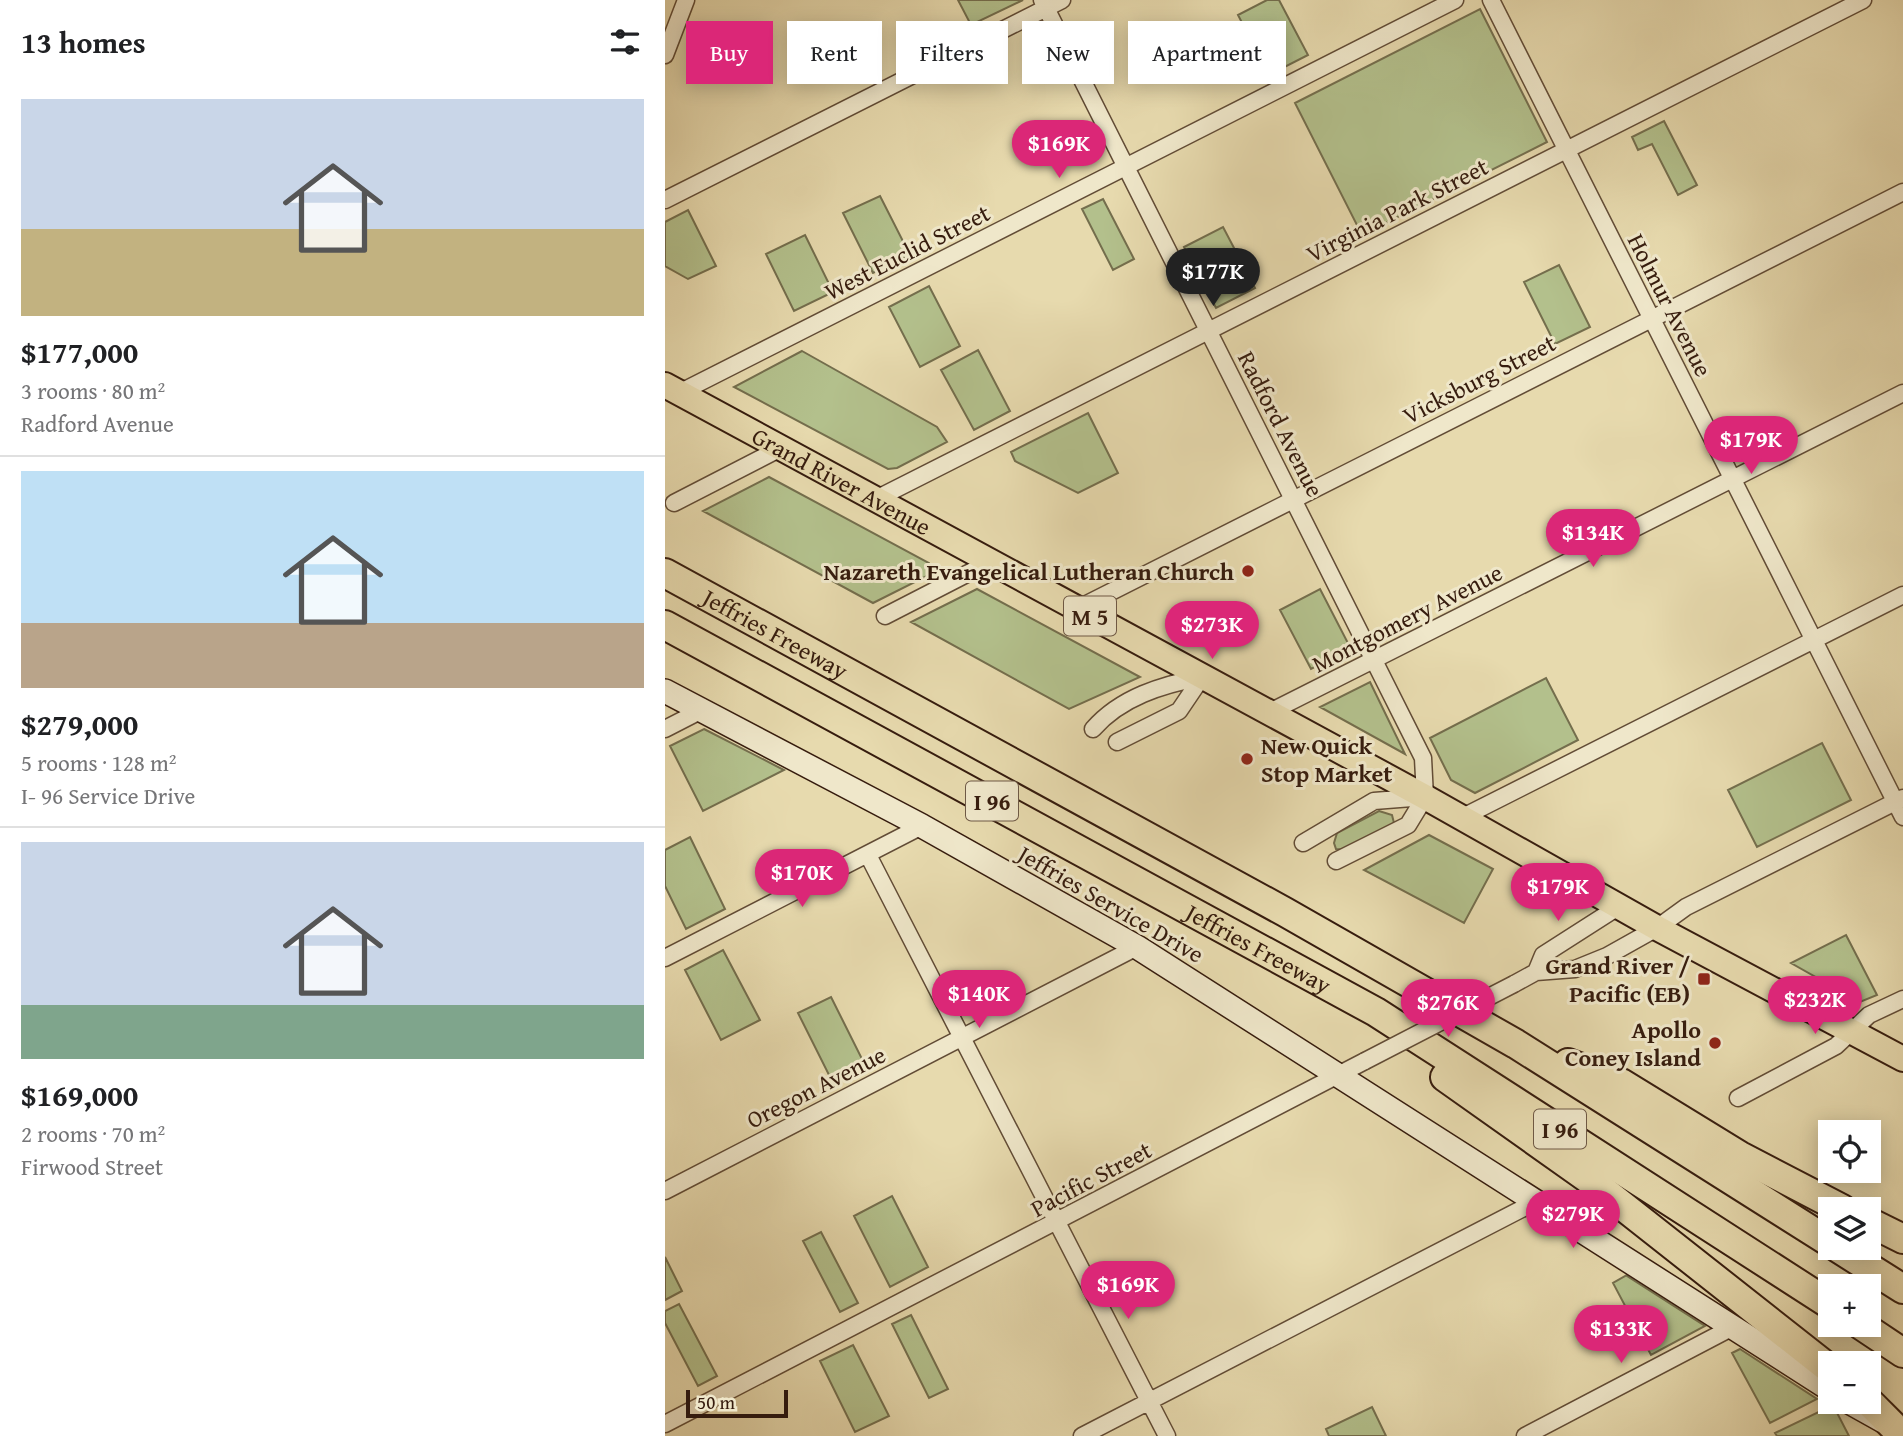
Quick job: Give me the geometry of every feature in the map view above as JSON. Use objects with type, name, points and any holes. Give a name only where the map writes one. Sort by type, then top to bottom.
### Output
[{"type":"highway","name":"Jeffries Freeway","points":[[665,573],[1285,912],[1516,1044],[1818,1235]]},
{"type":"highway","name":"Jeffries Freeway","points":[[665,625],[1376,1012],[1818,1297]]},
{"type":"highway","points":[[1317,980],[1432,1068],[1586,1177],[1818,1360]]},
{"type":"highway","points":[[1516,1044],[1622,1083],[1740,1156],[1819,1197]]},
{"type":"highway","points":[[1881,1228],[1903,1238]]},
{"type":"highway","points":[[1857,1260],[1903,1289]]},
{"type":"highway","points":[[1879,1337],[1903,1353]]},
{"type":"highway","points":[[1881,1413],[1900,1431]]},
{"type":"main road","name":"Grand River Avenue","points":[[672,389],[1425,797],[1657,928],[1903,1059]]},
{"type":"street","points":[[665,55],[686,0]]},
{"type":"street","points":[[665,200],[1044,4],[1062,0]]},
{"type":"street","name":"West Euclid Street","points":[[672,389],[1126,166],[1455,0]]},
{"type":"street","name":"Holmur Avenue","points":[[1491,0],[1813,640],[1899,800],[1903,817]]},
{"type":"street","name":"Virginia Park Street","points":[[876,499],[1863,0]]},
{"type":"street","name":"Radford Avenue","points":[[1044,4],[1423,758],[1425,797]]},
{"type":"street","name":"Vicksburg Street","points":[[1077,609],[1903,192]]},
{"type":"street","name":"Montgomery Avenue","points":[[1268,713],[1903,393]]},
{"type":"street","points":[[674,503],[781,448]]},
{"type":"street","points":[[885,616],[990,562]]},
{"type":"street","points":[[1461,818],[1903,595]]},
{"type":"street","points":[[1093,729],[1107,713],[1155,688],[1202,677]]},
{"type":"street","points":[[1117,742],[1179,711],[1202,677]]},
{"type":"street","name":"Jeffries Service Drive","points":[[665,691],[922,826],[1137,947],[1818,1382]]},
{"type":"street","points":[[665,729],[702,710]]},
{"type":"street","points":[[1303,843],[1374,801],[1425,797]]},
{"type":"street","points":[[1336,861],[1408,825],[1425,797]]},
{"type":"street","name":"Pacific Street","points":[[665,1424],[1059,1222],[1536,972],[1575,969],[1657,928],[1686,907],[1899,800]]},
{"type":"street","points":[[665,958],[922,826]]},
{"type":"street","points":[[868,855],[1167,1436]]},
{"type":"street","name":"Pacific Street","points":[[1536,972],[1543,955],[1618,906]]},
{"type":"street","name":"Oregon Avenue","points":[[665,1191],[1137,947]]},
{"type":"street","points":[[1738,1098],[1836,1046],[1870,1015],[1903,999]]},
{"type":"street","points":[[1082,1436],[1537,1201]]},
{"type":"street","points":[[1525,1436],[1733,1326]]},
{"type":"street","points":[[1870,1414],[1900,1431]]},
{"type":"green space","points":[[958,0],[1023,0],[979,21],[969,21]]},
{"type":"green space","points":[[1267,0],[1279,0],[1308,55],[1286,66],[1286,21],[1241,21],[1238,15]]},
{"type":"green space","points":[[1480,9],[1547,142],[1362,235],[1295,103]]},
{"type":"green space","points":[[1664,121],[1697,185],[1678,195],[1652,144],[1638,150],[1632,137]]},
{"type":"green space","points":[[880,196],[910,255],[873,273],[843,213]]},
{"type":"green space","points":[[1103,199],[1134,259],[1113,270],[1082,209]]},
{"type":"green space","points":[[688,210],[716,266],[688,279],[665,266],[665,222]]},
{"type":"green space","points":[[1223,227],[1255,288],[1216,308],[1184,247]]},
{"type":"green space","points":[[805,235],[833,292],[794,311],[766,254]]},
{"type":"green space","points":[[1559,265],[1590,327],[1555,344],[1524,282]]},
{"type":"green space","points":[[929,286],[960,346],[920,367],[889,307]]},
{"type":"green space","points":[[978,350],[1010,411],[974,430],[941,370]]},
{"type":"green space","points":[[802,351],[937,427],[947,442],[897,468],[888,469],[734,387]]},
{"type":"green space","points":[[1088,413],[1118,473],[1078,493],[1015,461],[1011,452]]},
{"type":"green space","points":[[769,477],[929,563],[929,575],[873,603],[703,511]]},
{"type":"green space","points":[[977,589],[1140,677],[1069,709],[911,622]]},
{"type":"green space","points":[[1320,589],[1351,649],[1311,669],[1280,610]]},
{"type":"green space","points":[[1546,678],[1578,740],[1475,793],[1451,780],[1430,738]]},
{"type":"green space","points":[[1370,682],[1405,754],[1320,707]]},
{"type":"green space","points":[[704,729],[784,770],[703,811],[670,746]]},
{"type":"green space","points":[[1822,743],[1851,800],[1757,847],[1728,790]]},
{"type":"green space","points":[[1379,811],[1392,815],[1394,823],[1347,850],[1336,849],[1334,843],[1337,833]]},
{"type":"green space","points":[[1429,835],[1493,869],[1464,923],[1364,870]]},
{"type":"green space","points":[[690,837],[725,909],[686,929],[665,886],[665,850]]},
{"type":"green space","points":[[1846,935],[1877,995],[1860,1002],[1791,963]]},
{"type":"green space","points":[[723,950],[760,1020],[721,1040],[685,970]]},
{"type":"green space","points":[[831,997],[867,1069],[834,1085],[798,1013]]},
{"type":"green space","points":[[892,1196],[928,1267],[890,1287],[854,1216]]},
{"type":"green space","points":[[821,1232],[858,1303],[840,1312],[803,1241]]},
{"type":"green space","points":[[665,1257],[682,1291],[665,1300]]},
{"type":"green space","points":[[1627,1275],[1705,1326],[1651,1355],[1613,1283]]},
{"type":"green space","points":[[679,1304],[717,1376],[698,1386],[665,1323],[665,1311]]},
{"type":"green space","points":[[911,1315],[948,1389],[929,1398],[892,1324]]},
{"type":"green space","points":[[853,1345],[889,1416],[855,1432],[820,1361]]},
{"type":"green space","points":[[1740,1349],[1817,1399],[1770,1423],[1732,1353]]},
{"type":"green space","points":[[1372,1407],[1386,1436],[1329,1436],[1326,1429]]},
{"type":"green space","points":[[1818,1412],[1838,1414],[1849,1436],[1777,1436],[1775,1433]]},
{"type":"place","name":"Nazareth Evangelical Lutheran Church","points":[[1248,571]]},
{"type":"place","name":"New Quick Stop Market","points":[[1247,759]]},
{"type":"place","name":"Grand River / Pacific (EB)","points":[[1704,979]]},
{"type":"place","name":"Apollo Coney Island","points":[[1715,1043]]}]
